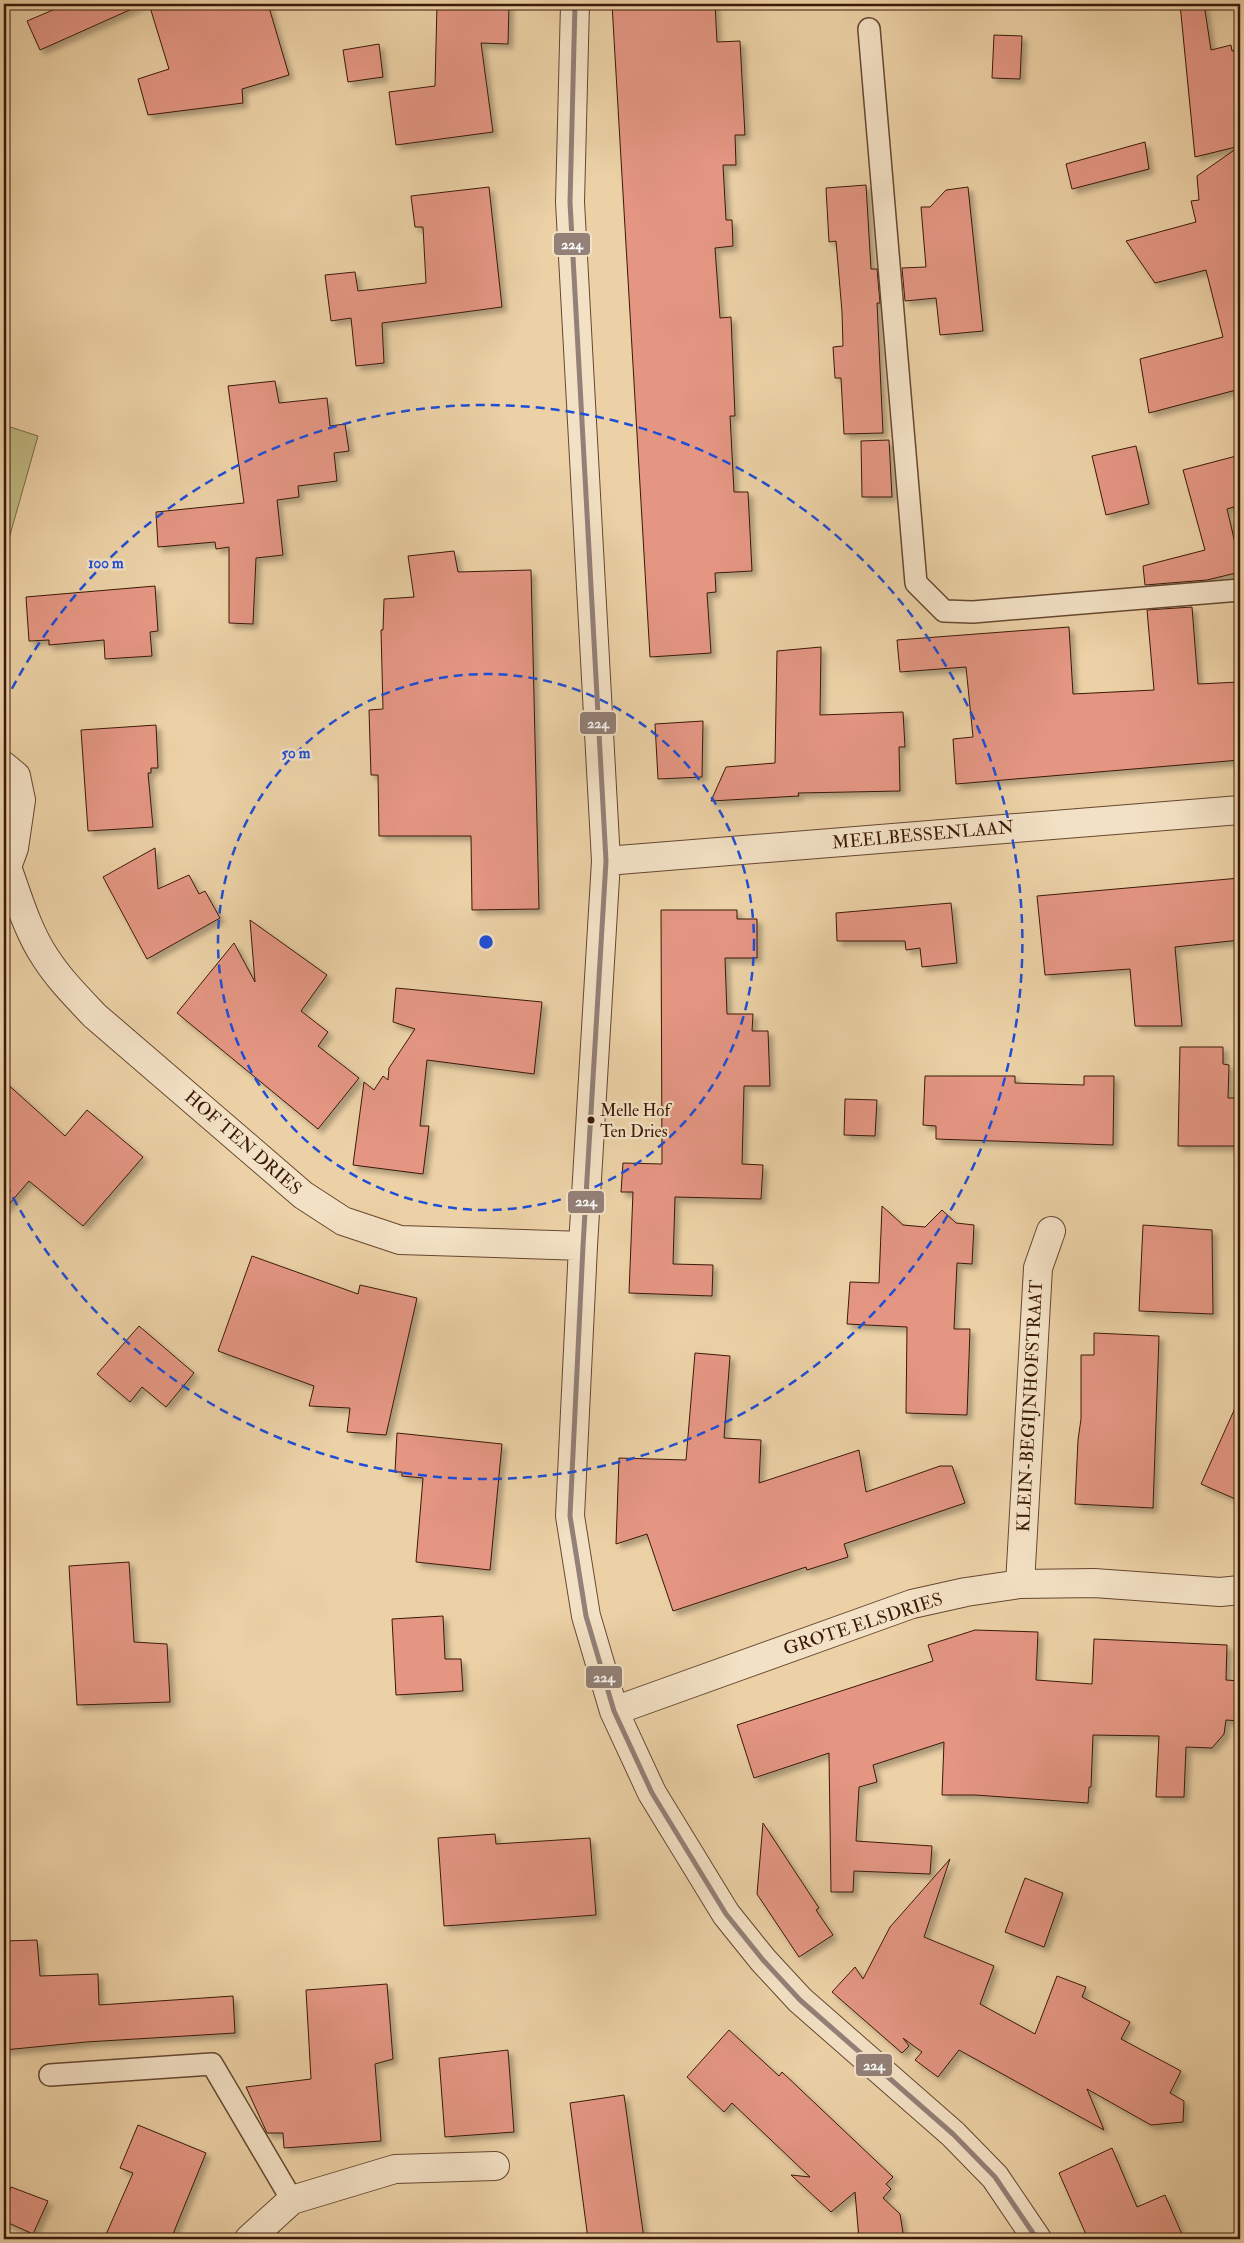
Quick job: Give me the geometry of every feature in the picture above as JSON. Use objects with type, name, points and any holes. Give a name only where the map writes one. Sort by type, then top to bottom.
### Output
[{"type":"street","points":[[574,4],[570,202],[606,861],[582,1246],[570,1516],[586,1616],[614,1711],[652,1793],[726,1914],[756,1952],[800,2000],[952,2134],[995,2177],[1037,2239]]},
{"type":"street","name":"HOF TEN DRIES","points":[[4,766],[16,776],[21,800],[14,848],[5,866],[30,930],[44,956],[65,984],[95,1016],[303,1195],[343,1221],[400,1240],[582,1246]]},
{"type":"street","name":"MEELBESSENLAAN","points":[[606,861],[1240,810]]},
{"type":"street","name":"KLEIN-BEGIJNHOFSTRAAT","points":[[1020,1584],[1038,1268],[1051,1231]]},
{"type":"street","name":"GROTE ELSDRIES","points":[[614,1711],[912,1604],[966,1592],[1020,1584],[1094,1584],[1220,1592],[1240,1590]]},
{"type":"street","points":[[250,2239],[292,2200],[395,2169],[495,2166]]},
{"type":"lane","points":[[869,28],[916,583],[944,610],[973,612],[1240,590]]},
{"type":"lane","points":[[50,2074],[212,2064],[292,2200]]},
{"type":"shaded area","points":[[4,425],[38,436],[8,542],[4,541]]},
{"type":"building","points":[[67,4],[143,4],[40,50],[27,21]]},
{"type":"building","points":[[149,4],[268,4],[289,75],[242,89],[243,103],[148,115],[138,79],[169,69]]},
{"type":"building","points":[[437,4],[509,4],[508,44],[481,43],[493,132],[396,145],[389,92],[435,86]]},
{"type":"building","points":[[612,4],[715,4],[717,42],[740,41],[745,135],[735,135],[736,165],[723,165],[726,220],[732,220],[733,246],[715,248],[720,318],[731,317],[735,416],[730,416],[734,492],[748,492],[752,571],[715,573],[716,592],[707,593],[711,653],[650,657]]},
{"type":"building","points":[[1180,4],[1204,4],[1211,50],[1231,45],[1232,51],[1236,50],[1240,65],[1240,146],[1195,157]]},
{"type":"building","points":[[994,35],[1022,36],[1020,79],[992,78]]},
{"type":"building","points":[[379,44],[383,77],[348,82],[343,50]]},
{"type":"building","points":[[1145,142],[1149,169],[1072,189],[1066,164]]},
{"type":"building","points":[[1240,146],[1240,389],[1149,413],[1140,359],[1223,337],[1206,270],[1155,283],[1126,241],[1196,222],[1191,201],[1199,200],[1197,176]]},
{"type":"building","points":[[866,185],[871,269],[877,269],[880,303],[877,303],[883,433],[844,434],[841,378],[835,378],[833,347],[843,346],[842,312],[836,241],[829,242],[826,188]]},
{"type":"building","points":[[489,187],[502,307],[382,323],[384,363],[356,366],[351,318],[331,321],[325,275],[355,272],[358,291],[426,283],[423,227],[415,227],[411,196]]},
{"type":"building","points":[[968,187],[983,331],[940,335],[936,298],[905,301],[902,268],[926,267],[921,207],[930,207],[946,190]]},
{"type":"building","points":[[275,381],[279,403],[327,398],[330,426],[345,424],[349,451],[334,453],[337,481],[298,486],[299,497],[277,500],[283,555],[256,558],[253,624],[229,623],[229,547],[216,549],[215,542],[158,547],[156,512],[244,503],[228,386]]},
{"type":"building","points":[[889,440],[892,497],[862,497],[861,441]]},
{"type":"building","points":[[1136,446],[1149,504],[1106,515],[1092,456]]},
{"type":"building","points":[[1240,455],[1240,505],[1227,509],[1240,564],[1240,572],[1207,580],[1145,585],[1143,566],[1205,550],[1183,470]]},
{"type":"building","points":[[454,551],[458,572],[531,570],[539,909],[472,910],[471,836],[379,836],[378,775],[371,775],[369,710],[383,709],[381,630],[383,630],[384,599],[414,597],[408,556]]},
{"type":"building","points":[[155,586],[158,631],[150,632],[152,656],[105,659],[104,640],[49,645],[49,640],[29,641],[26,597]]},
{"type":"building","points":[[1192,607],[1198,684],[1240,682],[1240,760],[956,784],[953,739],[973,737],[966,667],[900,672],[897,640],[1069,627],[1073,694],[1154,690],[1147,610]]},
{"type":"building","points":[[821,647],[820,715],[903,712],[905,747],[899,747],[900,791],[798,793],[799,796],[711,801],[726,767],[775,763],[777,651]]},
{"type":"building","points":[[703,721],[702,777],[658,779],[655,724]]},
{"type":"building","points":[[156,725],[158,768],[151,768],[151,773],[148,773],[153,827],[88,831],[81,730]]},
{"type":"building","points":[[155,848],[158,889],[189,875],[199,894],[205,891],[220,918],[147,959],[103,877]]},
{"type":"building","points":[[1240,878],[1240,940],[1175,947],[1182,1026],[1135,1026],[1130,969],[1045,975],[1037,896]]},
{"type":"building","points":[[951,903],[957,963],[922,967],[920,948],[906,950],[905,941],[837,941],[836,913]]},
{"type":"building","points":[[661,910],[737,910],[737,919],[757,919],[757,958],[725,958],[727,1014],[753,1014],[752,1031],[768,1031],[770,1086],[744,1086],[742,1164],[763,1165],[761,1199],[675,1197],[673,1264],[713,1265],[712,1296],[629,1293],[633,1192],[621,1192],[623,1163],[662,1164]]},
{"type":"building","points":[[250,920],[327,975],[301,1011],[328,1032],[318,1046],[359,1078],[318,1129],[177,1013],[234,943],[255,982]]},
{"type":"building","points":[[396,988],[542,1002],[534,1074],[427,1060],[420,1126],[429,1126],[423,1174],[353,1165],[364,1082],[374,1090],[383,1076],[388,1080],[389,1068],[415,1029],[393,1022]]},
{"type":"building","points":[[1180,1047],[1223,1047],[1223,1064],[1229,1065],[1228,1098],[1240,1098],[1240,1146],[1178,1146]]},
{"type":"building","points":[[925,1076],[1015,1076],[1015,1083],[1084,1085],[1084,1076],[1114,1076],[1113,1145],[936,1139],[936,1126],[923,1125]]},
{"type":"building","points":[[4,1081],[65,1136],[87,1110],[143,1157],[83,1226],[29,1181],[4,1210]]},
{"type":"building","points":[[845,1099],[877,1100],[875,1136],[844,1135]]},
{"type":"building","points":[[882,1206],[903,1225],[925,1227],[942,1210],[956,1223],[974,1225],[972,1264],[957,1263],[954,1329],[970,1329],[967,1415],[906,1413],[907,1327],[847,1324],[850,1282],[879,1283]]},
{"type":"building","points":[[1143,1225],[1212,1230],[1213,1314],[1139,1311]]},
{"type":"building","points":[[252,1256],[358,1294],[360,1285],[417,1298],[386,1435],[347,1432],[350,1408],[309,1406],[314,1386],[218,1351]]},
{"type":"building","points":[[139,1326],[194,1373],[166,1407],[142,1387],[130,1402],[97,1374]]},
{"type":"building","points":[[1094,1333],[1159,1336],[1153,1508],[1075,1504],[1078,1440],[1081,1419],[1081,1355],[1094,1355]]},
{"type":"building","points":[[695,1353],[730,1356],[724,1438],[761,1440],[759,1483],[859,1450],[866,1492],[940,1466],[952,1466],[965,1503],[844,1544],[848,1557],[807,1570],[806,1567],[673,1611],[647,1534],[616,1544],[619,1458],[686,1460]]},
{"type":"building","points":[[1240,1397],[1240,1501],[1201,1484]]},
{"type":"building","points":[[397,1433],[502,1444],[490,1570],[416,1562],[423,1478],[402,1476],[402,1472],[395,1472]]},
{"type":"building","points":[[129,1562],[134,1642],[167,1644],[170,1702],[77,1705],[69,1566]]},
{"type":"building","points":[[443,1616],[445,1659],[461,1659],[463,1691],[396,1695],[392,1619]]},
{"type":"building","points":[[975,1630],[1038,1632],[1036,1680],[1092,1684],[1094,1639],[1227,1645],[1226,1680],[1240,1681],[1240,1721],[1226,1720],[1224,1734],[1212,1748],[1186,1747],[1184,1797],[1156,1797],[1159,1736],[1093,1735],[1091,1787],[1089,1787],[1088,1803],[975,1795],[942,1795],[944,1742],[873,1765],[877,1782],[859,1787],[856,1841],[932,1846],[930,1874],[854,1871],[853,1892],[831,1892],[829,1753],[754,1778],[737,1725],[933,1661],[928,1645]]},
{"type":"building","points":[[763,1823],[819,1908],[816,1910],[833,1935],[799,1957],[757,1894]]},
{"type":"building","points":[[495,1834],[496,1844],[590,1838],[596,1915],[444,1926],[438,1838]]},
{"type":"building","points":[[950,1859],[924,1937],[994,1966],[980,2004],[1035,2034],[1057,1976],[1086,1987],[1082,1997],[1130,2022],[1121,2039],[1181,2071],[1170,2093],[1184,2101],[1183,2122],[1151,2125],[1087,2089],[1104,2130],[959,2050],[938,2077],[915,2060],[922,2052],[903,2038],[909,2046],[902,2053],[832,1992],[855,1967],[863,1979],[890,1927]]},
{"type":"building","points":[[1025,1878],[1063,1893],[1044,1947],[1005,1932]]},
{"type":"building","points":[[37,1940],[40,1976],[98,1974],[99,2005],[233,1996],[235,2033],[86,2042],[4,2050],[4,1941]]},
{"type":"building","points":[[387,1984],[393,2059],[375,2064],[381,2141],[284,2148],[283,2133],[267,2133],[246,2087],[311,2079],[306,1990]]},
{"type":"building","points":[[729,2030],[779,2076],[782,2072],[893,2177],[886,2184],[891,2189],[883,2198],[900,2214],[904,2239],[859,2239],[855,2192],[831,2212],[791,2175],[810,2177],[732,2103],[724,2112],[687,2077]]},
{"type":"building","points":[[508,2050],[514,2132],[445,2137],[439,2058]]},
{"type":"building","points":[[624,2095],[644,2239],[588,2239],[570,2103]]},
{"type":"building","points":[[138,2125],[206,2153],[171,2239],[104,2239],[133,2173],[120,2168]]},
{"type":"building","points":[[1112,2148],[1137,2207],[1165,2195],[1184,2239],[1088,2239],[1059,2173]]},
{"type":"building","points":[[11,2187],[48,2201],[33,2234],[4,2221],[4,2206]]},
{"type":"transit line","name":"224","points":[[575,4],[570,202],[606,861],[583,1246],[570,1516],[586,1616],[614,1711],[652,1793],[726,1914],[763,1960],[800,2000],[953,2134],[995,2177],[1037,2239]]},
{"type":"place","name":"Melle Hof Ten Dries","points":[[591,1120]]}]
